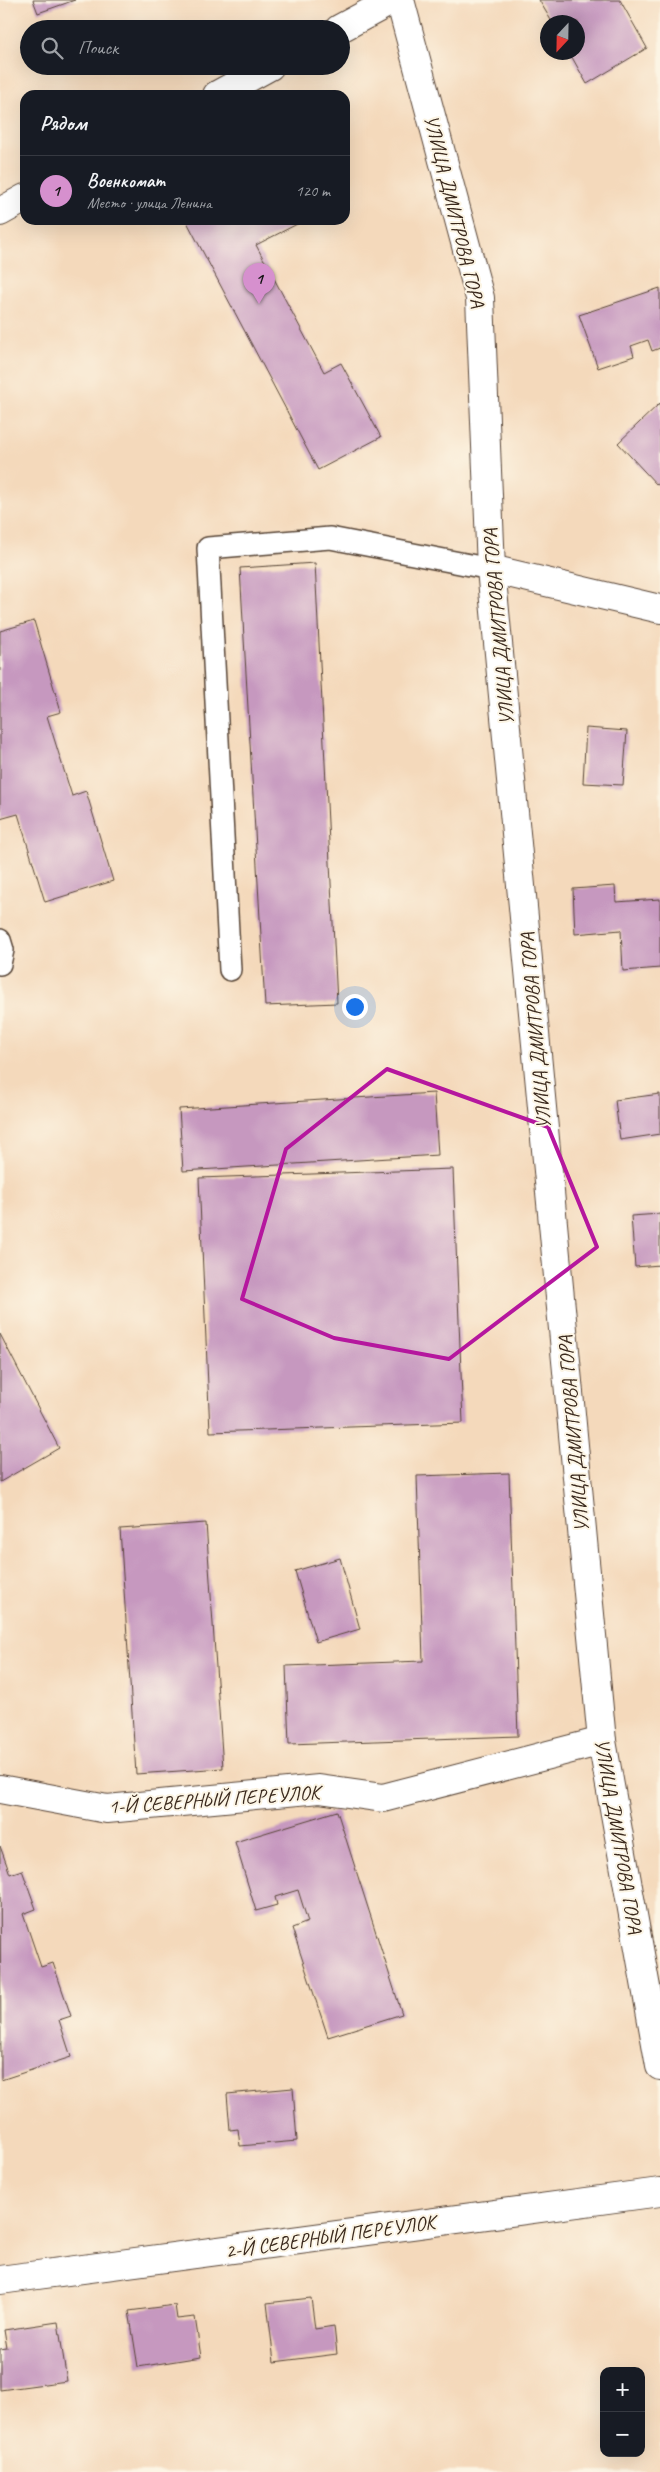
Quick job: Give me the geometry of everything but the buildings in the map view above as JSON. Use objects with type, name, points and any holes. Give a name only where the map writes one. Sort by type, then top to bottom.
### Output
[{"type":"street","points":[[350,23],[393,0]]},
{"type":"street","name":"УЛИЦА ДМИТРОВА ГОРА","points":[[400,0],[480,298],[491,569],[602,1741],[660,2066]]},
{"type":"street","points":[[226,90],[254,75]]},
{"type":"street","points":[[0,212],[20,201]]},
{"type":"street","points":[[491,569],[660,609]]},
{"type":"street","name":"1-Й СЕВЕРНЫЙ ПЕРЕУЛОК","points":[[0,1789],[107,1808],[319,1789],[383,1798],[602,1741]]},
{"type":"street","name":"2-Й СЕВЕРНЫЙ ПЕРЕУЛОК","points":[[0,2280],[660,2192]]},
{"type":"lane","points":[[230,970],[208,548],[330,538],[491,569]]},
{"type":"lane","points":[[0,940],[3,950],[0,964]]},
{"type":"highlighted area","points":[[387,1069],[548,1127],[597,1247],[449,1359],[334,1338],[242,1299],[286,1149]]},
{"type":"place","name":"Военкомат","points":[[259,304]]}]
